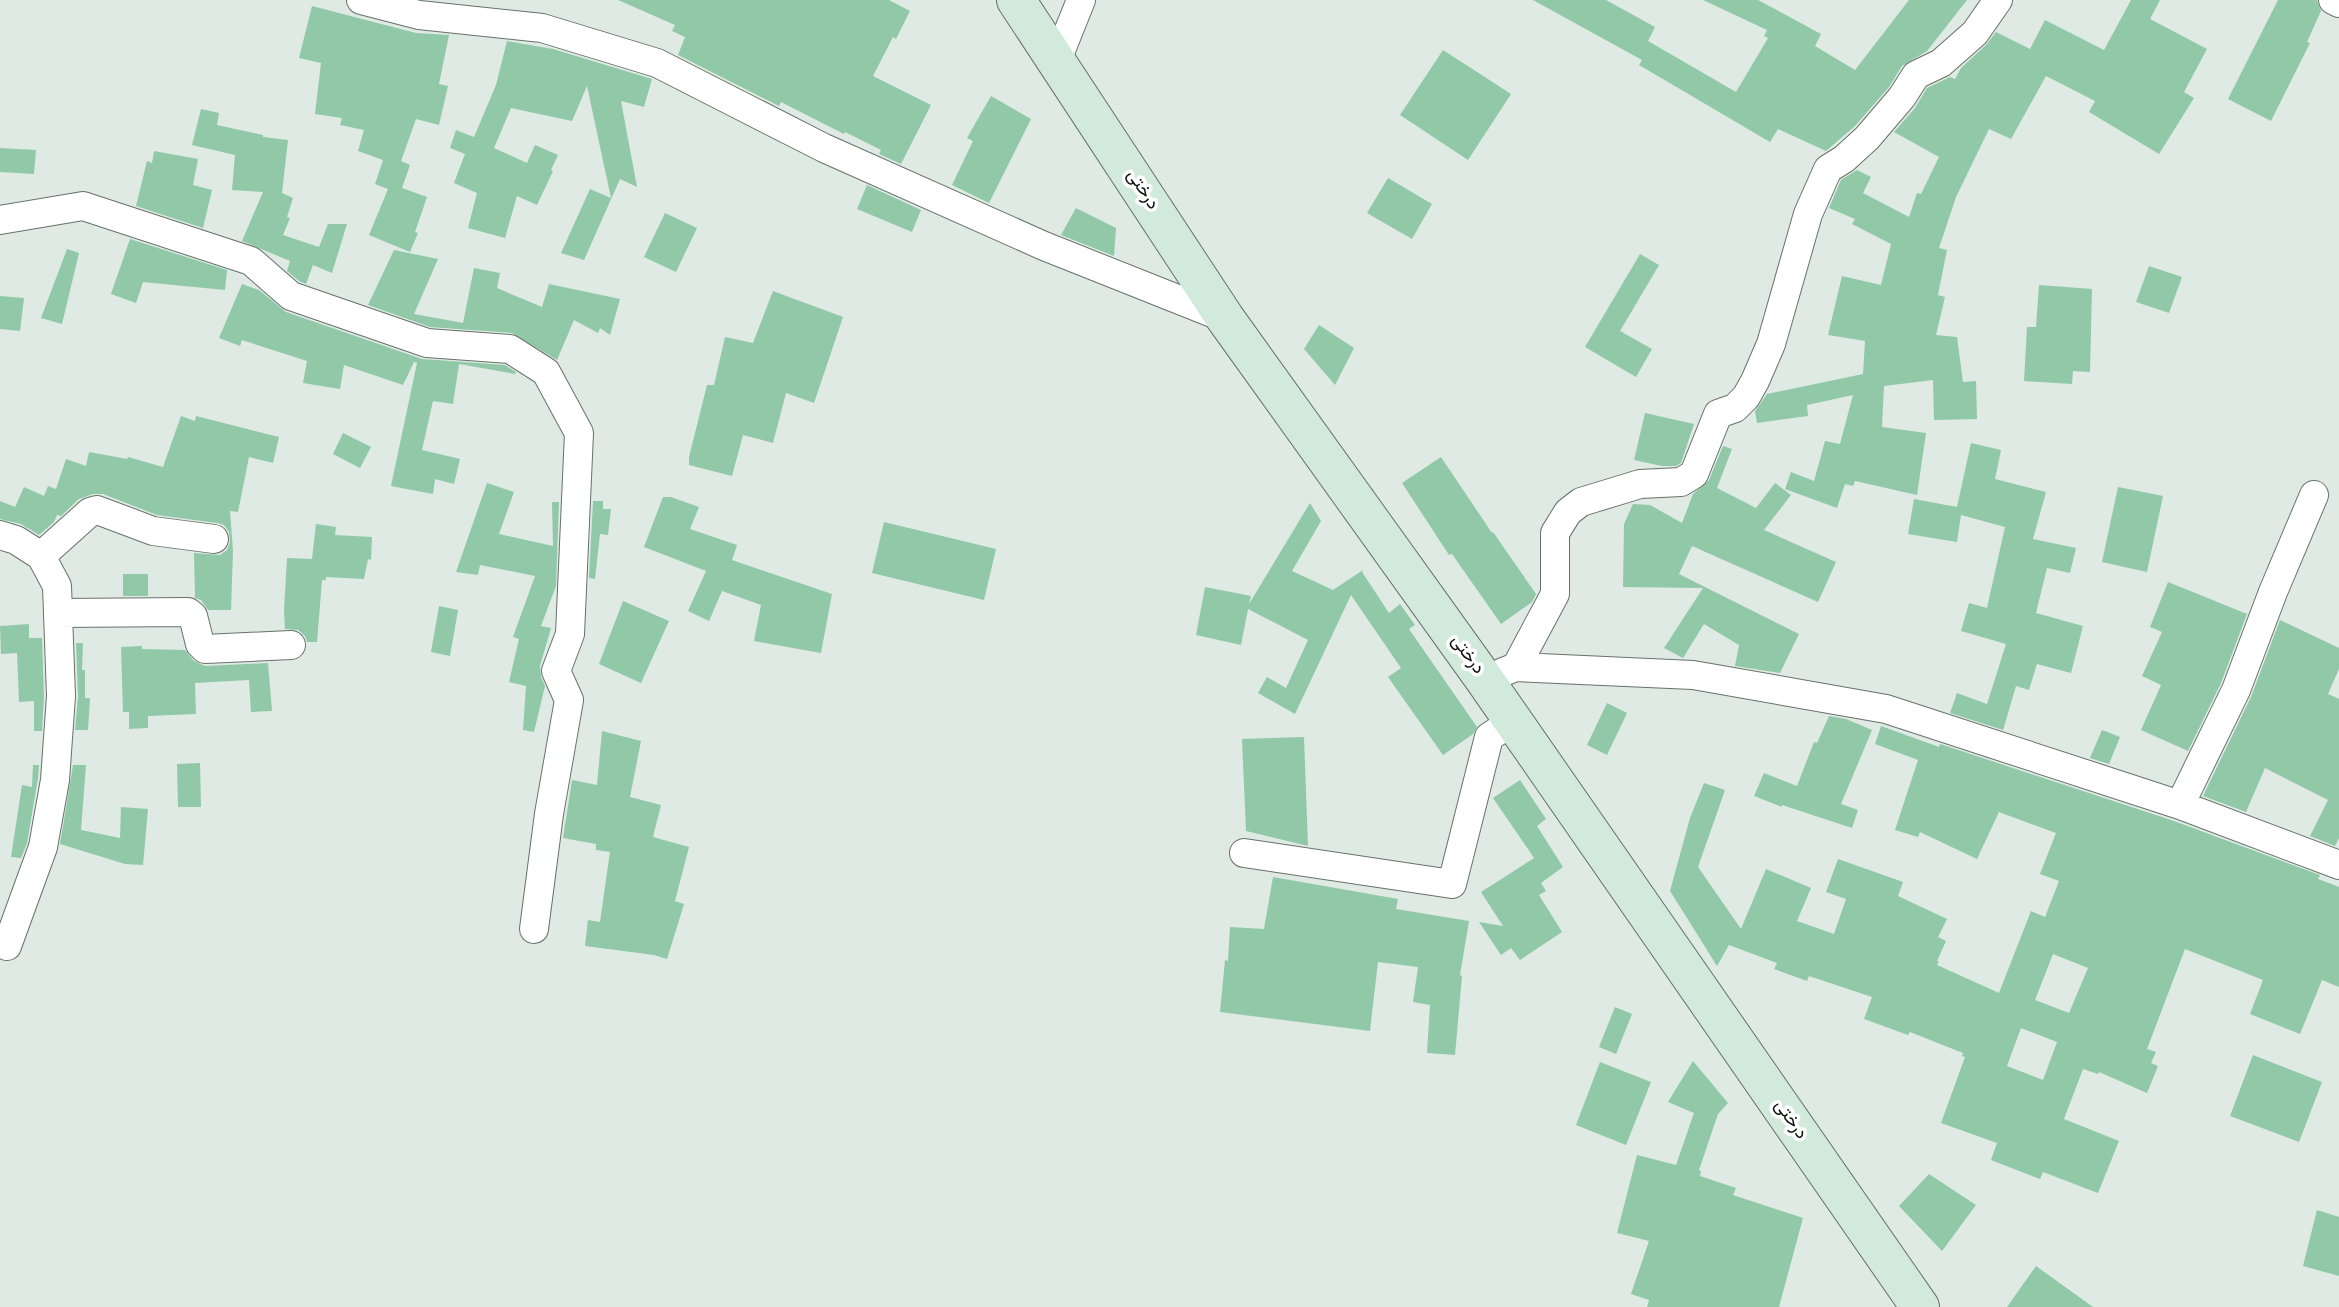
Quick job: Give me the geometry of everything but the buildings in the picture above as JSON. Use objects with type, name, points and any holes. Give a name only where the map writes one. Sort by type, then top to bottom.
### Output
[{"type":"street","points":[[361,0],[419,15],[542,28],[657,63],[824,148],[1044,246],[1225,318]]},
{"type":"street","name":"درختی","points":[[1016,0],[1225,318],[1500,673],[1513,720],[1920,1307]]},
{"type":"street","points":[[1057,60],[1081,0]]},
{"type":"street","points":[[1500,673],[1555,594],[1555,533],[1568,512],[1581,502],[1640,484],[1681,482],[1694,474],[1718,414],[1735,408],[1746,397],[1771,344],[1808,214],[1828,169],[1844,159],[1867,138],[1902,97],[1916,75],[1941,63],[1975,33],[1998,0]]},
{"type":"street","points":[[2333,0],[2339,3]]},
{"type":"street","points":[[0,220],[83,206],[251,261],[291,296],[427,343],[510,349],[546,372],[579,433],[569,634],[556,671],[569,700],[534,929]]},
{"type":"street","points":[[2180,805],[2236,690],[2314,495]]},
{"type":"street","points":[[41,556],[90,512],[97,510],[153,531],[214,539]]},
{"type":"street","points":[[0,534],[16,540],[41,556],[57,586],[61,696],[55,780],[43,847],[7,946]]},
{"type":"street","points":[[58,613],[188,612],[193,616],[200,644],[205,649],[291,645]]},
{"type":"street","points":[[1500,673],[1693,675],[1886,709],[2180,805],[2338,862]]},
{"type":"street","points":[[1244,853],[1452,884],[1489,737],[1513,720]]}]
